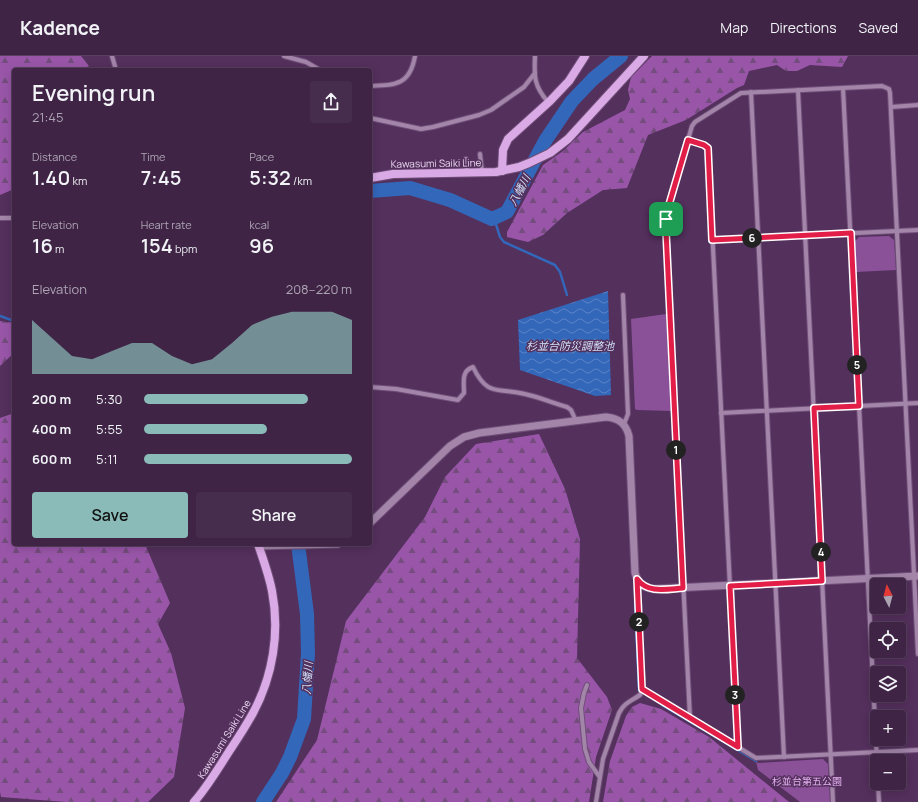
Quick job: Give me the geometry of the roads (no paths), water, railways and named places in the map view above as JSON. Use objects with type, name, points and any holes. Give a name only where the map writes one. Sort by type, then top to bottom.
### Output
[{"type":"main road","points":[[502,171],[503,150],[508,139],[569,81],[585,56]]},
{"type":"main road","name":"Kawasumi Saiki Line","points":[[372,178],[393,174],[502,171],[519,167],[540,158],[556,148],[576,130],[644,56]]},
{"type":"main road","name":"Kawasumi Saiki Line","points":[[194,802],[219,768],[253,713],[269,674],[274,640],[274,605],[269,577],[258,546]]},
{"type":"street","points":[[112,56],[115,68]]},
{"type":"street","points":[[284,56],[306,62],[316,68]]},
{"type":"street","points":[[372,86],[390,85],[402,81],[412,71],[416,56]]},
{"type":"street","points":[[535,56],[537,87],[548,102]]},
{"type":"street","points":[[372,118],[421,129],[433,128],[479,115],[491,110],[524,87],[535,73]]},
{"type":"street","points":[[690,718],[666,231],[670,203],[692,126],[695,122],[739,93],[843,88],[886,87],[889,89],[916,576],[918,654]]},
{"type":"street","points":[[843,88],[877,752]]},
{"type":"street","points":[[798,90],[833,802]]},
{"type":"street","points":[[751,92],[784,756]]},
{"type":"street","points":[[891,106],[918,105]]},
{"type":"street","points":[[688,140],[704,145],[708,148],[738,747]]},
{"type":"street","points":[[480,154],[482,172]]},
{"type":"street","points":[[466,159],[467,173]]},
{"type":"street","points":[[0,218],[12,218]]},
{"type":"street","points":[[712,240],[918,230]]},
{"type":"street","points":[[623,295],[628,414],[624,424]]},
{"type":"street","points":[[372,387],[396,389],[458,400],[464,393],[464,375],[468,368],[473,367],[476,374],[485,385],[495,391],[523,393],[567,407],[571,410],[576,421]]},
{"type":"street","points":[[721,413],[918,403]]},
{"type":"street","points":[[372,521],[450,446],[464,437],[479,433],[613,418],[624,424],[629,436],[635,573],[641,585],[654,589],[916,576]]},
{"type":"street","points":[[596,802],[602,759],[619,713],[628,701],[640,695],[642,689],[637,579]]},
{"type":"street","points":[[587,685],[580,708],[584,742],[590,762],[599,776]]},
{"type":"street","points":[[642,689],[756,758],[918,750]]},
{"type":"street","points":[[878,790],[879,802]]},
{"type":"water","name":"杉並台防災調整池","points":[[608,291],[611,395],[595,396],[520,370],[518,320]]},
{"type":"waterway","name":"八幡川","points":[[372,191],[410,188],[450,200],[492,219],[507,212],[545,141],[572,101],[593,79],[621,56]]},
{"type":"waterway","points":[[494,218],[500,237],[504,242],[555,265],[560,272],[567,295]]},
{"type":"waterway","points":[[0,316],[12,320]]},
{"type":"waterway","name":"八幡川","points":[[263,802],[282,773],[290,757],[304,719],[308,653],[307,614],[298,546]]},
{"type":"waterway","points":[[635,602],[639,691]]},
{"type":"waterway","points":[[662,705],[756,761]]},
{"type":"park label","name":"杉並台第五公園","points":[[807,781]]}]
